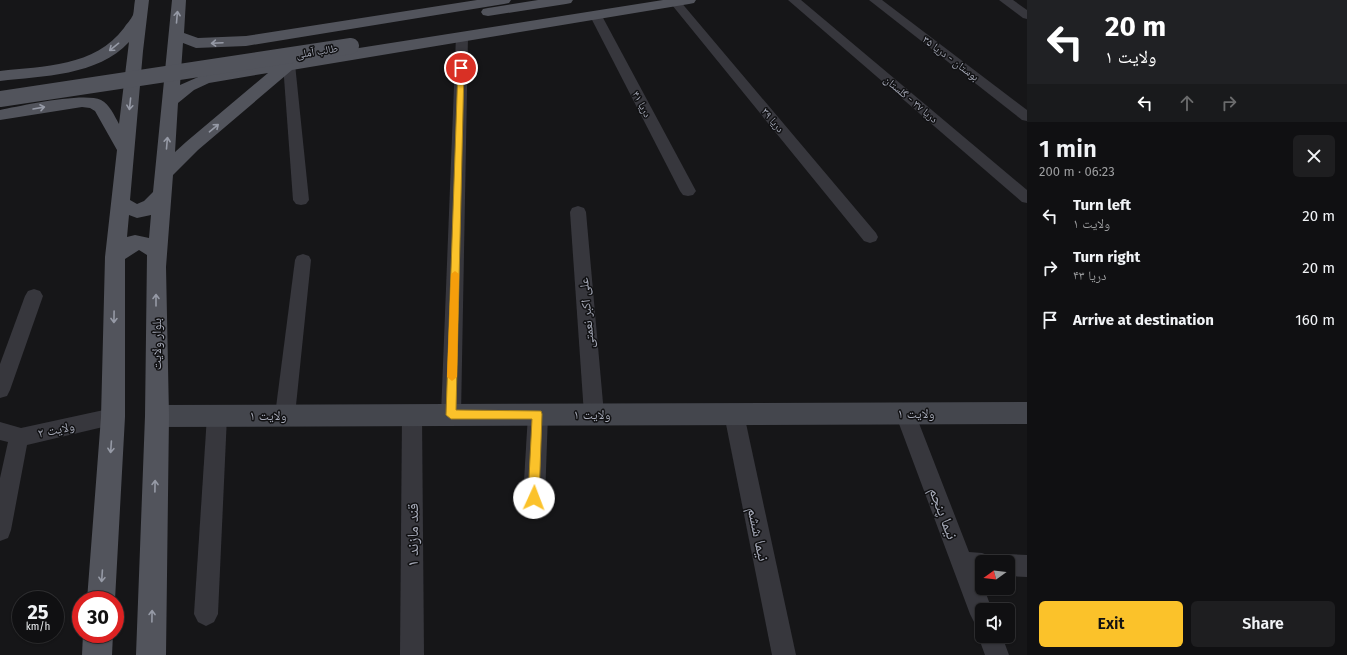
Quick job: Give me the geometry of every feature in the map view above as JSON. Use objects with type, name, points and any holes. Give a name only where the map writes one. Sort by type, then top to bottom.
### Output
[{"type":"main road","points":[[102,591],[113,417],[115,257],[135,51],[142,0]]},
{"type":"main road","name":"بلوار ولایت","points":[[151,655],[157,416],[156,267],[160,196],[164,173],[179,0]]},
{"type":"main road","points":[[175,35],[196,43],[213,44],[246,41],[504,0]]},
{"type":"main road","name":"طالب آملی","points":[[0,99],[350,40],[566,0]]},
{"type":"main road","name":"طالب آملی","points":[[0,88],[633,0]]},
{"type":"main road","points":[[170,101],[188,87],[205,79],[329,57],[596,16],[683,1]]},
{"type":"main road","points":[[0,76],[71,66],[94,61],[118,44],[140,18]]},
{"type":"main road","points":[[320,30],[305,39],[304,48],[306,51],[315,56],[329,57]]},
{"type":"main road","points":[[164,173],[192,146],[289,64]]},
{"type":"main road","points":[[0,114],[82,102],[94,103],[102,108],[125,149]]},
{"type":"main road","points":[[120,203],[132,212],[142,211],[151,208],[160,196]]},
{"type":"main road","points":[[115,257],[126,246],[135,242],[144,242],[158,252]]},
{"type":"main road","points":[[97,655],[98,643]]},
{"type":"street","name":"دریا ۳۷ - گلستان","points":[[794,0],[1027,198]]},
{"type":"street","name":"بوستان - دریا ۳۵","points":[[875,0],[1027,117]]},
{"type":"street","points":[[1005,0],[1027,15]]},
{"type":"street","name":"دریا ۳۹","points":[[683,1],[870,236]]},
{"type":"street","name":"دریا ۴۱","points":[[596,16],[688,191]]},
{"type":"street","points":[[451,415],[462,36]]},
{"type":"street","points":[[289,64],[301,200]]},
{"type":"street","name":"علی اکبر نعمتی","points":[[578,212],[594,414]]},
{"type":"street","points":[[285,415],[303,260]]},
{"type":"street","points":[[0,390],[34,296]]},
{"type":"street","name":"نیما پنجم","points":[[905,413],[973,564],[980,603]]},
{"type":"street","name":"ولایت ۱","points":[[157,416],[1027,413]]},
{"type":"street","points":[[534,498],[538,414]]},
{"type":"street","name":"نیما ششم","points":[[734,414],[784,655]]},
{"type":"street","name":"قند مازند ۱","points":[[412,415],[412,655]]},
{"type":"street","points":[[206,614],[217,416]]},
{"type":"street","name":"ولایت ۲","points":[[0,431],[21,437],[113,417]]},
{"type":"street","points":[[0,530],[18,442],[21,437]]},
{"type":"street","points":[[1015,565],[1027,566]]},
{"type":"street","points":[[993,643],[997,655]]},
{"type":"slow traffic","points":[[452,377],[455,274]]},
{"type":"route","points":[[461,68],[451,415],[538,414],[534,498]]}]
